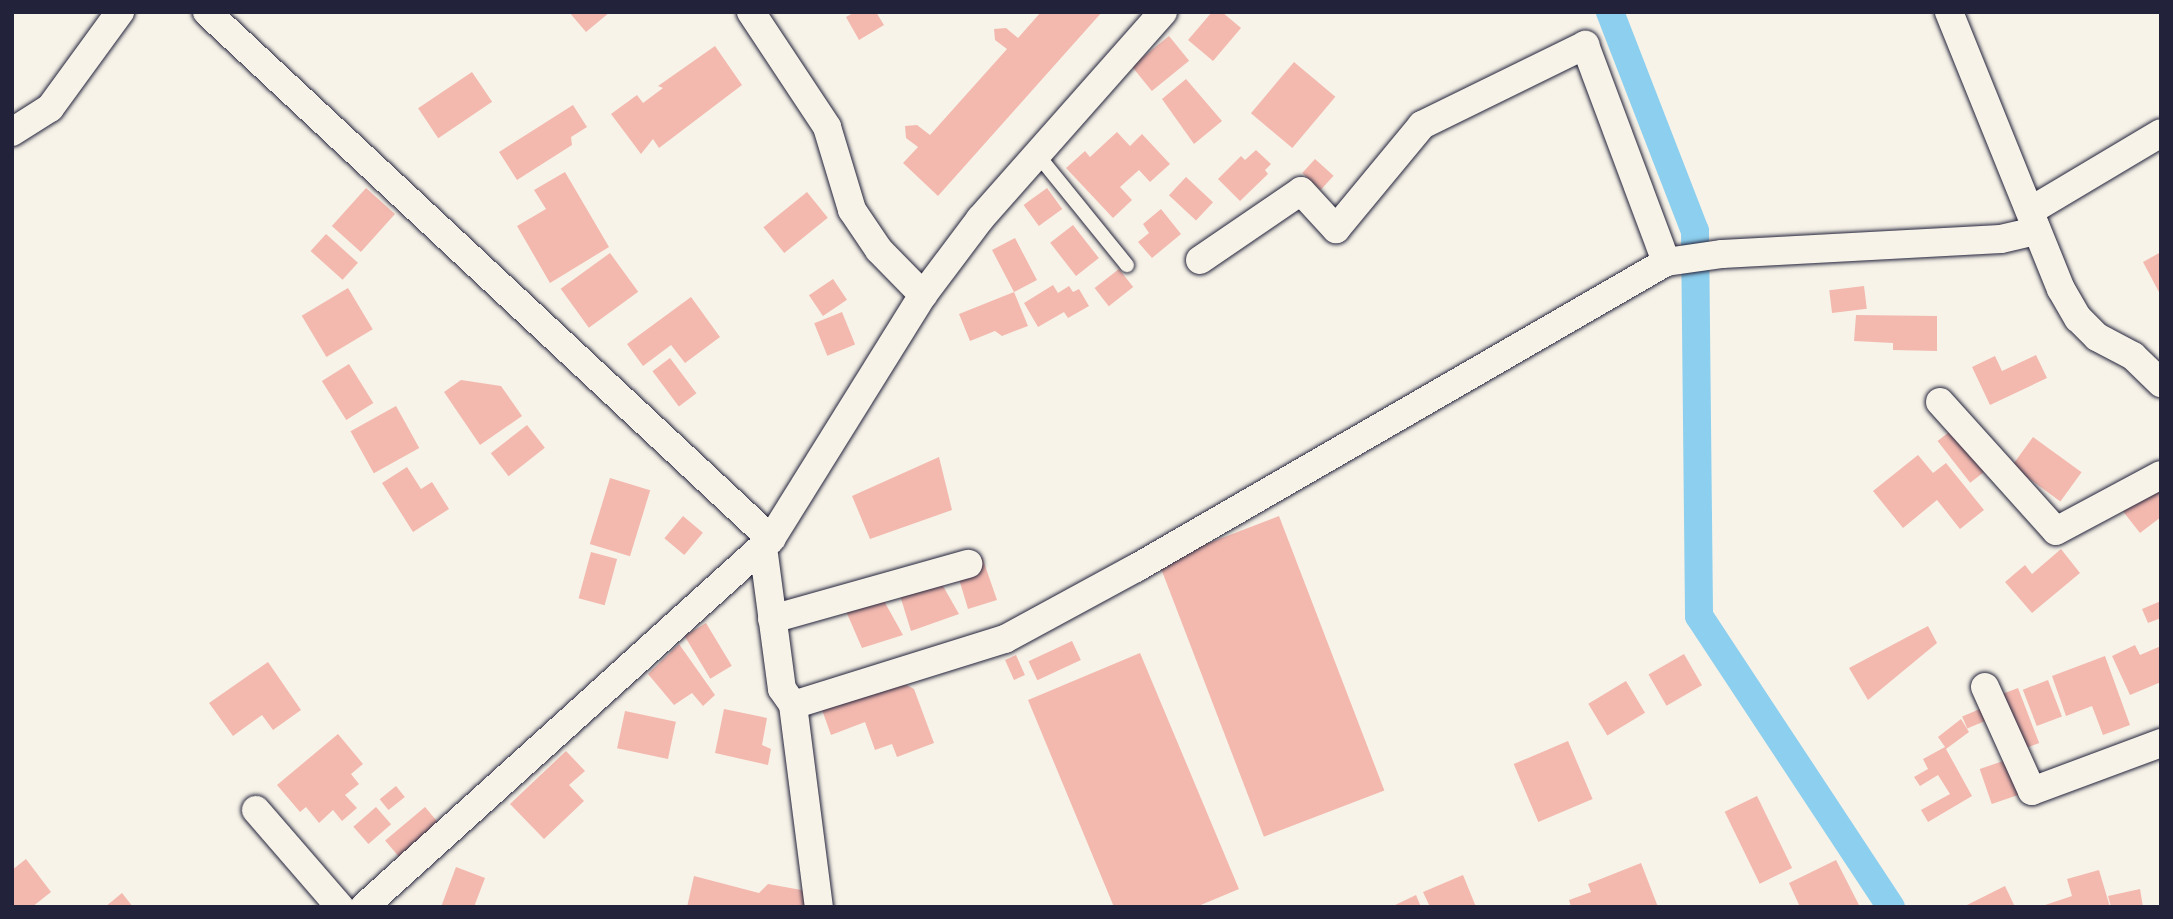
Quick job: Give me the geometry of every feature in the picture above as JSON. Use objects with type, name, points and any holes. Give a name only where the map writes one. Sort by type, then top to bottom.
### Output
[{"type":"street","points":[[12,132],[50,108],[120,12]]},
{"type":"street","points":[[207,12],[767,543],[772,619],[782,689],[793,705],[819,907]]},
{"type":"street","points":[[751,12],[827,127],[852,210],[879,250],[923,295]]},
{"type":"street","points":[[364,907],[767,543],[923,295],[980,219],[1163,12]]},
{"type":"street","points":[[1949,12],[2033,221],[2062,289],[2078,318],[2097,337],[2133,356],[2161,383]]},
{"type":"street","points":[[1200,260],[1301,191],[1336,229],[1422,125],[1585,45],[1666,262]]},
{"type":"street","points":[[793,705],[1005,639],[1136,568],[1666,262],[1722,254],[2001,239],[2033,221],[2161,134]]},
{"type":"street","points":[[1940,402],[2056,531],[2161,475]]},
{"type":"street","points":[[772,619],[968,564]]},
{"type":"street","points":[[1985,687],[2032,791],[2161,743]]},
{"type":"street","points":[[256,810],[340,907]]},
{"type":"lane","points":[[1037,154],[1127,265]]},
{"type":"building","points":[[569,12],[610,12],[586,32]]},
{"type":"building","points":[[855,12],[876,12],[884,25],[859,40],[846,17]]},
{"type":"building","points":[[1041,12],[1102,12],[938,196],[903,163],[918,147],[906,138],[905,126],[917,125],[930,135],[1007,49],[995,40],[994,29],[1006,28],[1018,38]]},
{"type":"building","points":[[1212,12],[1222,12],[1241,28],[1213,61],[1188,40]]},
{"type":"building","points":[[1169,36],[1189,61],[1152,91],[1132,66]]},
{"type":"building","points":[[715,46],[742,85],[659,148],[653,139],[641,154],[611,114],[637,95],[643,103],[663,88],[658,86]]},
{"type":"building","points":[[1294,62],[1335,97],[1292,148],[1251,113]]},
{"type":"building","points":[[472,72],[492,102],[438,138],[418,108]]},
{"type":"building","points":[[1186,79],[1222,121],[1194,144],[1162,99]]},
{"type":"building","points":[[573,105],[587,127],[571,137],[572,145],[517,180],[499,152]]},
{"type":"building","points":[[1117,132],[1130,146],[1142,134],[1170,164],[1150,182],[1139,170],[1120,187],[1132,200],[1113,218],[1066,168],[1085,151],[1090,157]]},
{"type":"building","points":[[1256,150],[1271,164],[1265,170],[1268,174],[1240,201],[1218,179],[1241,156],[1245,160]]},
{"type":"building","points":[[1315,159],[1334,176],[1321,190],[1302,173]]},
{"type":"building","points":[[565,172],[609,247],[550,283],[517,226],[546,209],[534,190]]},
{"type":"building","points":[[1186,177],[1213,202],[1196,221],[1169,195]]},
{"type":"building","points":[[366,188],[395,214],[361,252],[332,226]]},
{"type":"building","points":[[1047,188],[1062,209],[1039,226],[1024,205]]},
{"type":"building","points":[[807,192],[828,218],[784,253],[763,227]]},
{"type":"building","points":[[1161,209],[1181,234],[1152,258],[1138,242],[1149,233],[1143,224]]},
{"type":"building","points":[[1073,225],[1099,258],[1076,276],[1050,243]]},
{"type":"building","points":[[326,234],[358,263],[343,280],[311,251]]},
{"type":"building","points":[[1015,238],[1037,280],[1014,292],[992,250]]},
{"type":"building","points":[[2161,252],[2161,296],[2143,262]]},
{"type":"building","points":[[610,253],[638,292],[589,328],[561,289]]},
{"type":"building","points":[[1119,269],[1133,287],[1109,306],[1095,288]]},
{"type":"building","points":[[833,279],[847,300],[823,316],[809,295]]},
{"type":"building","points":[[1053,285],[1058,293],[1069,286],[1073,292],[1079,289],[1089,306],[1068,318],[1064,312],[1038,327],[1024,303]]},
{"type":"building","points":[[1864,286],[1867,309],[1832,313],[1829,290]]},
{"type":"building","points":[[348,288],[373,329],[326,357],[302,316]]},
{"type":"building","points":[[1014,292],[1028,326],[1002,336],[995,331],[970,341],[959,314]]},
{"type":"building","points":[[691,297],[720,337],[685,363],[671,345],[643,366],[627,344]]},
{"type":"building","points":[[842,312],[855,344],[827,356],[814,323]]},
{"type":"building","points":[[1856,315],[1937,316],[1937,351],[1893,350],[1893,343],[1854,341]]},
{"type":"building","points":[[2036,355],[2047,378],[1990,405],[1972,367],[1995,356],[2002,371]]},
{"type":"building","points":[[670,358],[696,393],[679,406],[652,371]]},
{"type":"building","points":[[349,364],[373,403],[346,420],[322,381]]},
{"type":"building","points":[[461,380],[501,386],[522,416],[480,445],[444,392]]},
{"type":"building","points":[[396,406],[419,448],[374,473],[351,431]]},
{"type":"building","points":[[1962,422],[1995,464],[1970,483],[1938,441]]},
{"type":"building","points":[[527,425],[545,448],[509,476],[491,453]]},
{"type":"building","points":[[2033,437],[2082,472],[2060,501],[2012,466]]},
{"type":"building","points":[[1918,455],[1933,473],[1946,463],[1984,510],[1960,529],[1937,500],[1903,528],[1873,491]]},
{"type":"building","points":[[939,457],[952,510],[870,539],[852,496]]},
{"type":"building","points":[[407,467],[421,489],[432,482],[449,509],[413,532],[382,483]]},
{"type":"building","points":[[2161,472],[2161,517],[2140,533],[2118,505]]},
{"type":"building","points":[[610,478],[650,490],[630,556],[590,544]]},
{"type":"building","points":[[683,516],[703,533],[684,555],[664,538]]},
{"type":"building","points":[[1279,516],[1384,790],[1264,837],[1159,562]]},
{"type":"building","points":[[2061,549],[2080,573],[2032,613],[2005,582],[2025,565],[2032,574]]},
{"type":"building","points":[[591,552],[617,559],[605,605],[579,598]]},
{"type":"building","points":[[982,557],[997,600],[968,609],[956,569]]},
{"type":"building","points":[[931,565],[959,614],[911,631],[897,586]]},
{"type":"building","points":[[874,583],[903,635],[862,648],[845,609]]},
{"type":"building","points":[[2161,601],[2161,618],[2148,623],[2142,609]]},
{"type":"building","points":[[706,623],[732,666],[710,679],[685,636]]},
{"type":"building","points":[[1928,626],[1937,643],[1868,700],[1849,668]]},
{"type":"building","points":[[1072,641],[1081,660],[1037,680],[1028,661]]},
{"type":"building","points":[[679,644],[715,695],[703,706],[692,693],[674,705],[648,674]]},
{"type":"building","points":[[2135,645],[2140,655],[2161,646],[2161,682],[2130,695],[2112,656]]},
{"type":"building","points":[[1140,653],[1239,889],[1196,907],[1114,907],[1028,700]]},
{"type":"building","points":[[1684,654],[1702,685],[1666,706],[1648,674]]},
{"type":"building","points":[[1016,655],[1025,675],[1014,680],[1005,660]]},
{"type":"building","points":[[2105,656],[2130,725],[2103,735],[2092,706],[2066,716],[2052,676]]},
{"type":"building","points":[[268,662],[301,710],[273,730],[262,715],[233,736],[209,703]]},
{"type":"building","points":[[897,680],[914,689],[934,743],[897,757],[892,744],[875,750],[865,722],[831,735],[821,707]]},
{"type":"building","points":[[2048,680],[2062,716],[2037,726],[2023,690]]},
{"type":"building","points":[[1626,681],[1645,713],[1607,735],[1588,704]]},
{"type":"building","points":[[2018,688],[2039,743],[2015,752],[1994,697]]},
{"type":"building","points":[[1987,706],[1992,718],[1967,729],[1962,717]]},
{"type":"building","points":[[724,709],[767,718],[762,745],[771,749],[768,765],[715,753]]},
{"type":"building","points":[[625,711],[676,722],[668,759],[617,748]]},
{"type":"building","points":[[1961,719],[1969,732],[1946,749],[1972,796],[1928,822],[1921,810],[1950,794],[1938,775],[1920,786],[1914,777],[1928,769],[1923,759],[1945,747],[1938,737]]},
{"type":"building","points":[[338,734],[363,764],[351,774],[359,784],[345,795],[357,808],[342,821],[333,810],[319,823],[306,807],[300,812],[277,785]]},
{"type":"building","points":[[1568,741],[1593,799],[1538,822],[1514,764]]},
{"type":"building","points":[[566,751],[585,771],[569,785],[584,801],[544,839],[510,804]]},
{"type":"building","points":[[2009,759],[2021,794],[1992,804],[1980,769]]},
{"type":"building","points":[[396,786],[405,797],[388,810],[380,799]]},
{"type":"building","points":[[1757,796],[1792,868],[1760,884],[1725,812]]},
{"type":"building","points":[[376,807],[391,824],[368,844],[353,827]]},
{"type":"building","points":[[425,807],[440,825],[400,858],[385,840]]},
{"type":"building","points":[[26,859],[51,892],[32,907],[12,907],[12,870]]},
{"type":"building","points":[[1836,860],[1860,907],[1800,907],[1789,883]]},
{"type":"building","points":[[1641,863],[1658,907],[1571,907],[1569,900],[1591,892],[1588,884]]},
{"type":"building","points":[[456,867],[485,878],[474,907],[441,907]]},
{"type":"building","points":[[2099,870],[2110,907],[2039,907],[2072,896],[2067,879]]},
{"type":"building","points":[[1463,875],[1476,907],[1430,907],[1423,892]]},
{"type":"building","points":[[694,876],[759,893],[768,884],[807,891],[809,907],[687,907]]},
{"type":"building","points":[[2005,886],[2015,907],[1963,907]]},
{"type":"building","points":[[2140,889],[2143,907],[2111,907],[2108,896]]},
{"type":"building","points":[[122,893],[133,907],[105,907]]},
{"type":"building","points":[[1416,895],[1421,907],[1391,907]]},
{"type":"waterway","points":[[1610,12],[1695,231],[1699,616],[1891,907]]}]
